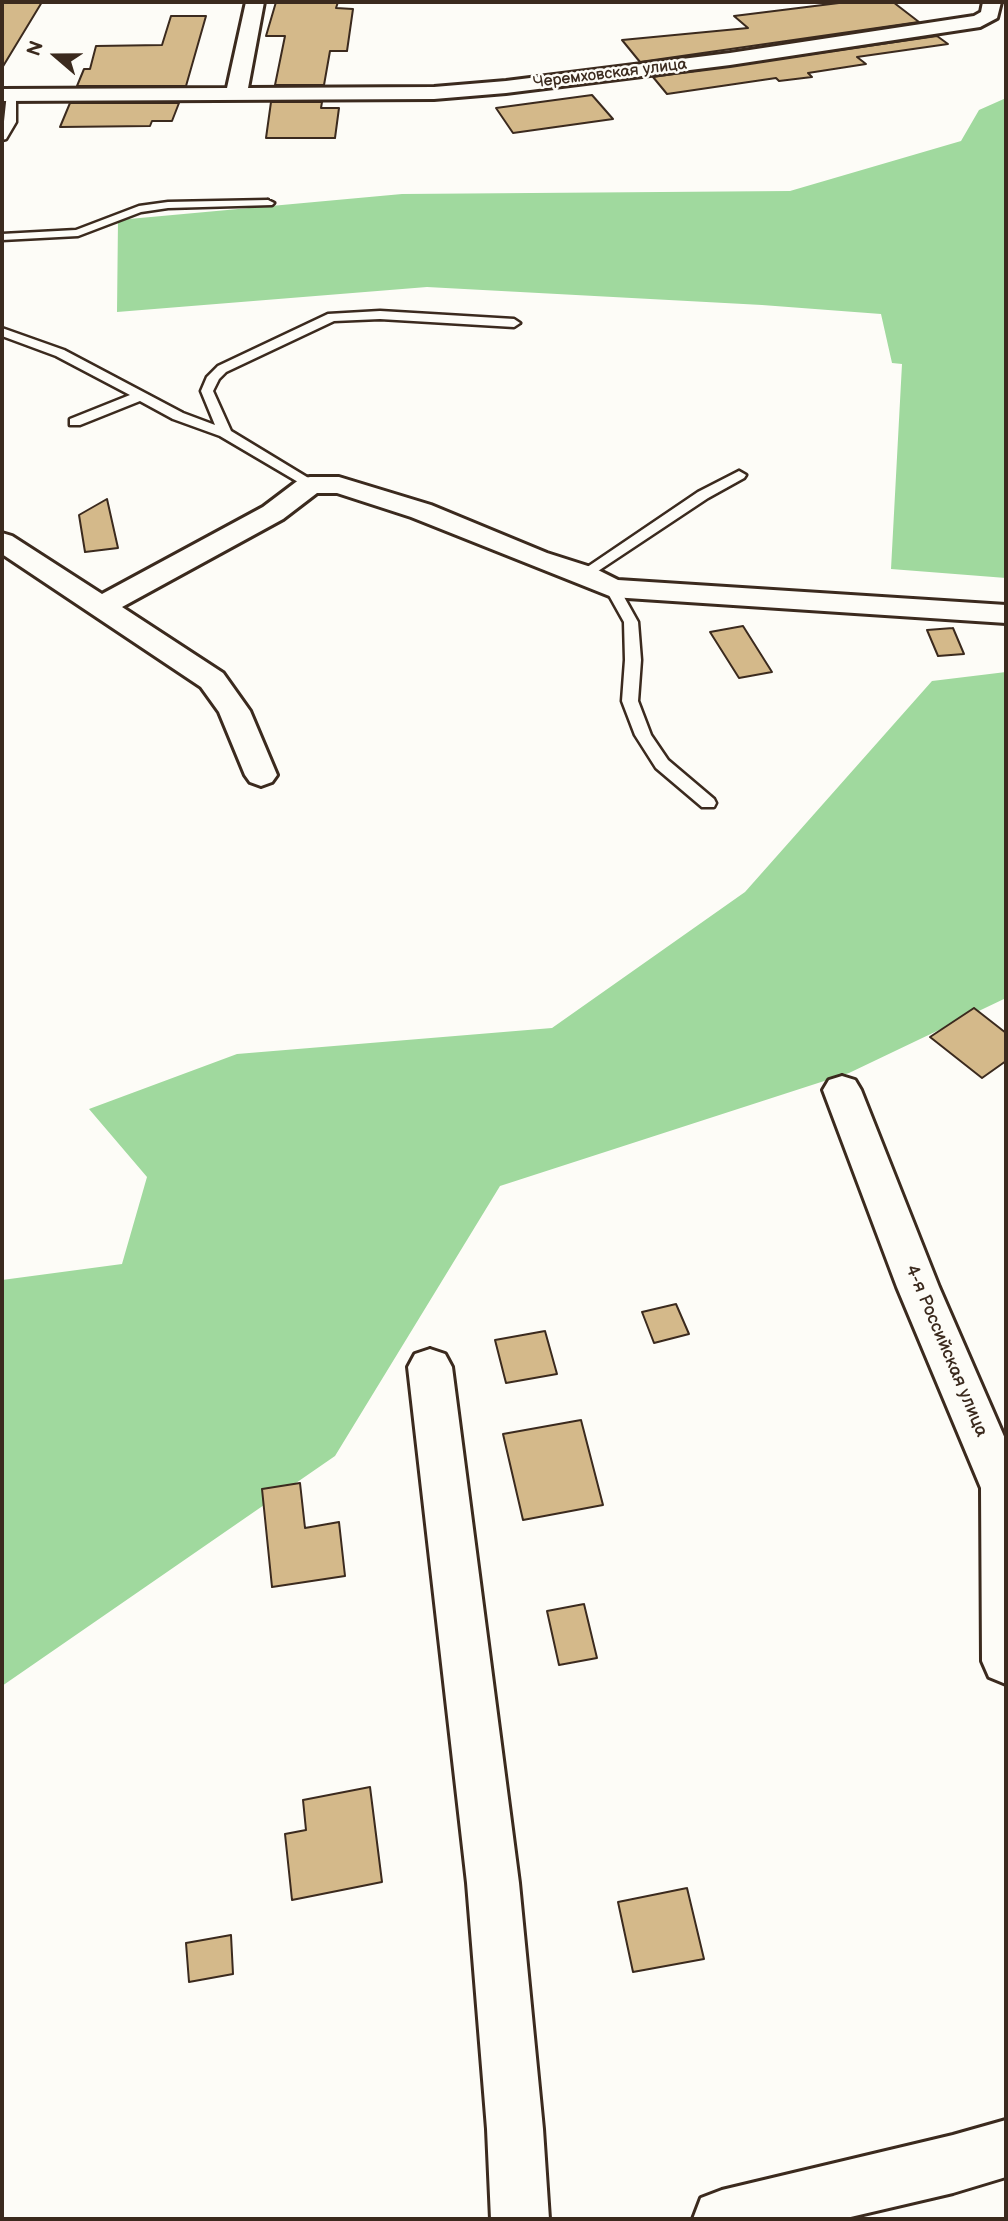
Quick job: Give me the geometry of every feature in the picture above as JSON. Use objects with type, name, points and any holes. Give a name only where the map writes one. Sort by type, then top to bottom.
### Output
[{"type":"street","points":[[236,94],[256,2]]},
{"type":"street","name":"Черемховская улица","points":[[6,95],[434,93],[506,87],[730,59],[981,21],[990,14],[992,2]]},
{"type":"street","points":[[102,606],[273,513],[310,485],[340,485],[421,510],[537,559],[584,574],[612,588],[1006,614]]},
{"type":"street","points":[[2,542],[212,680],[234,711],[261,775]]},
{"type":"street","name":"4-я Российская улица","points":[[842,1090],[918,1287],[1004,1488],[1006,1661]]},
{"type":"street","points":[[430,1367],[493,1883],[515,2129],[520,2219]]},
{"type":"street","points":[[722,2219],[953,2164],[1006,2148]]},
{"type":"lane","points":[[2,138],[11,122],[6,95]]},
{"type":"lane","points":[[2,237],[78,233],[139,209],[168,205],[268,203]]},
{"type":"lane","points":[[225,433],[207,391],[213,377],[222,369],[316,323],[352,315],[514,323]]},
{"type":"lane","points":[[2,331],[60,354],[178,416],[225,433],[310,485]]},
{"type":"lane","points":[[75,422],[140,396]]},
{"type":"lane","points":[[584,574],[703,495],[739,475]]},
{"type":"lane","points":[[612,588],[631,622],[633,660],[630,701],[643,735],[662,764],[708,803]]},
{"type":"green space","points":[[1006,98],[1006,578],[891,569],[902,364],[892,363],[881,314],[427,287],[117,312],[118,220],[402,194],[790,191],[961,141],[979,110]]},
{"type":"green space","points":[[1006,672],[1006,998],[849,1073],[500,1186],[335,1456],[2,1686],[2,1280],[122,1264],[147,1177],[89,1109],[237,1054],[552,1028],[745,892],[932,681]]},
{"type":"building","points":[[2,2],[42,2],[2,68]]},
{"type":"building","points":[[276,2],[338,2],[336,8],[353,9],[347,51],[330,51],[324,85],[275,85],[285,36],[266,36]]},
{"type":"building","points":[[847,2],[893,2],[919,22],[640,62],[622,40],[748,28],[734,16]]},
{"type":"building","points":[[171,16],[206,16],[186,86],[77,86],[84,69],[90,69],[96,46],[162,45]]},
{"type":"building","points":[[937,36],[948,44],[857,57],[866,64],[808,73],[812,77],[779,81],[776,78],[667,94],[653,77]]},
{"type":"building","points":[[592,95],[613,119],[513,133],[496,108]]},
{"type":"building","points":[[271,102],[322,102],[321,108],[339,108],[335,138],[266,138]]},
{"type":"building","points":[[70,103],[179,103],[172,121],[152,121],[150,126],[60,127]]},
{"type":"building","points":[[107,499],[118,548],[85,552],[79,515]]},
{"type":"building","points":[[743,626],[772,672],[739,678],[710,632]]},
{"type":"building","points":[[953,628],[964,654],[938,656],[927,630]]},
{"type":"building","points":[[974,1008],[1006,1033],[1006,1061],[982,1078],[930,1037]]},
{"type":"building","points":[[676,1304],[689,1334],[654,1343],[642,1312]]},
{"type":"building","points":[[545,1331],[557,1374],[506,1383],[495,1340]]},
{"type":"building","points":[[581,1420],[603,1505],[523,1520],[503,1434]]},
{"type":"building","points":[[300,1483],[305,1528],[339,1522],[345,1576],[272,1587],[262,1489]]},
{"type":"building","points":[[584,1604],[597,1658],[559,1665],[547,1611]]},
{"type":"building","points":[[370,1787],[382,1882],[292,1900],[285,1834],[306,1830],[303,1800]]},
{"type":"building","points":[[687,1888],[704,1959],[633,1972],[618,1902]]},
{"type":"building","points":[[231,1935],[233,1974],[189,1982],[186,1943]]}]
